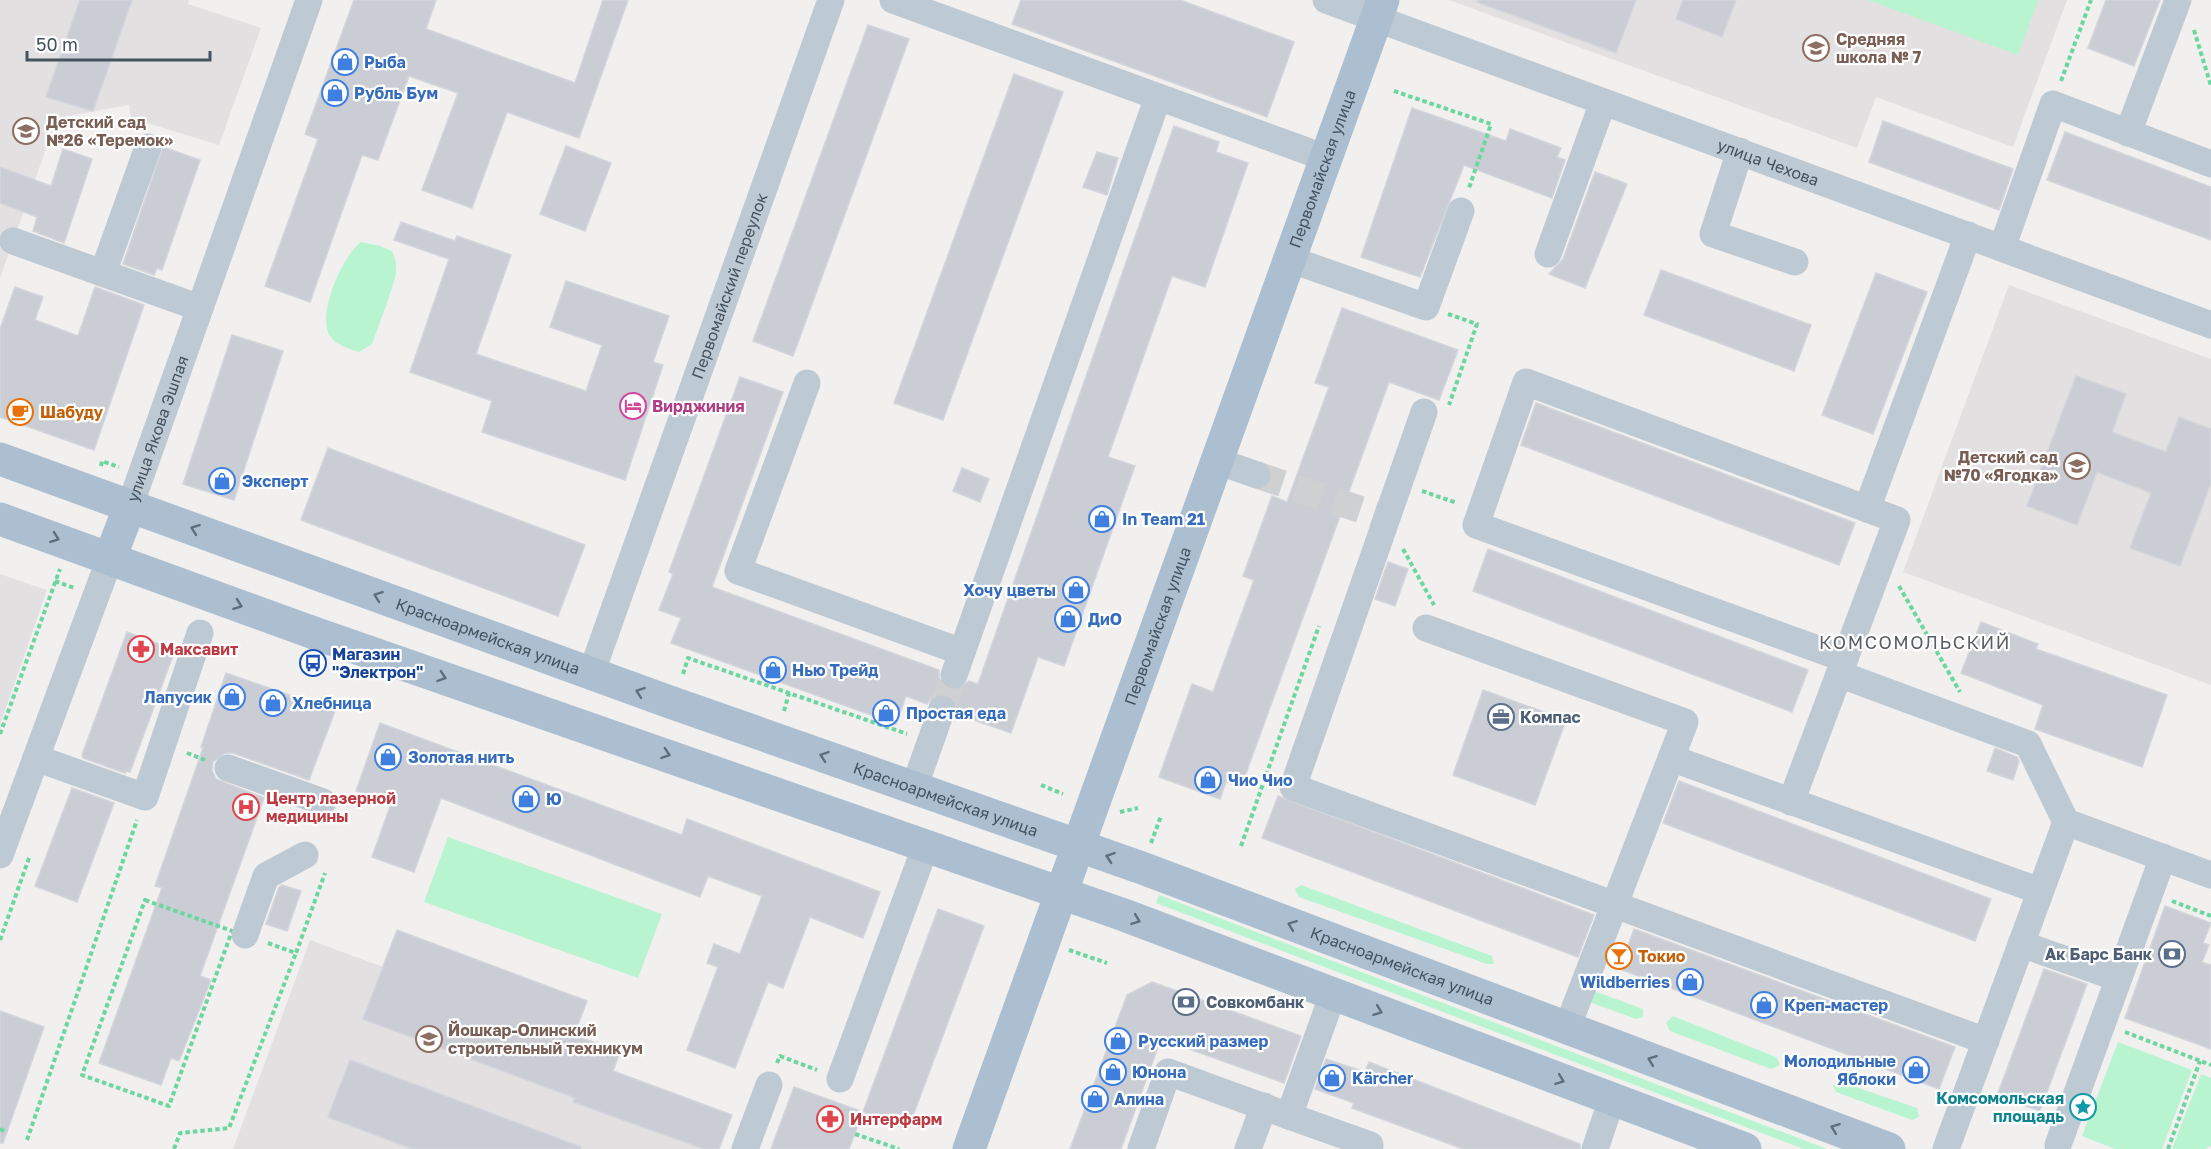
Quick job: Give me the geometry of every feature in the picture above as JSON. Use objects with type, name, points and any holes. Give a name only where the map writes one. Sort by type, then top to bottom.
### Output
[{"type":"main road","name":"Первомайская улица","points":[[969,1149],[1380,9]]},
{"type":"main road","name":"Красноармейская улица","points":[[0,459],[591,674],[1077,846],[1889,1149]]},
{"type":"main road","name":"улица Якова Эшпая","points":[[110,558],[130,506]]},
{"type":"main road","points":[[0,519],[314,633],[1061,893],[1744,1149]]},
{"type":"street","name":"улица Якова Эшпая","points":[[130,506],[309,0]]},
{"type":"street","name":"Первомайский переулок","points":[[591,674],[831,0]]},
{"type":"street","points":[[894,0],[1326,158]]},
{"type":"street","name":"улица Чехова","points":[[1326,0],[1380,9],[1603,102],[2211,325]]},
{"type":"street","points":[[2128,133],[2185,11]]},
{"type":"street","points":[[807,383],[738,571],[958,664],[1158,97]]},
{"type":"street","points":[[1548,254],[1603,102]]},
{"type":"street","points":[[2002,248],[2053,104],[2211,164]]},
{"type":"street","points":[[103,273],[148,147]]},
{"type":"street","points":[[1740,152],[1713,234],[1795,262]]},
{"type":"street","points":[[1289,260],[1426,307],[1461,211]]},
{"type":"street","points":[[1867,509],[1968,235]]},
{"type":"street","points":[[14,241],[200,308]]},
{"type":"street","points":[[1791,802],[1842,667],[1882,558],[1897,520],[1526,382],[1476,525],[1842,667],[1979,726],[2028,744],[2066,822],[2211,875]]},
{"type":"street","points":[[1424,412],[1293,787],[1986,1041]]},
{"type":"street","points":[[1217,462],[1257,475]]},
{"type":"street","name":"улица Якова Эшпая","points":[[0,855],[110,558]]},
{"type":"street","points":[[1426,628],[1685,722],[1567,1028]]},
{"type":"street","points":[[36,758],[145,797],[200,633]]},
{"type":"street","points":[[914,788],[942,709]]},
{"type":"street","points":[[1671,758],[2040,891]]},
{"type":"street","points":[[228,768],[324,802]]},
{"type":"street","points":[[1946,1149],[2066,822]]},
{"type":"street","points":[[840,1079],[926,846]]},
{"type":"street","points":[[2058,1145],[2163,857]]},
{"type":"street","points":[[245,935],[266,876],[316,859]]},
{"type":"street","points":[[2021,944],[2118,978]]},
{"type":"street","points":[[1289,1116],[1333,994]]},
{"type":"street","points":[[1141,1149],[1168,1072],[1370,1145],[1368,1149]]},
{"type":"street","points":[[745,1149],[769,1085]]},
{"type":"street","points":[[1595,1149],[1612,1099]]},
{"type":"street","points":[[1248,1149],[1264,1106]]},
{"type":"path","points":[[2053,104],[2091,0]]},
{"type":"path","points":[[2185,11],[2211,86]]},
{"type":"path","points":[[1394,91],[1491,124],[1461,211]]},
{"type":"path","points":[[102,462],[119,467]]},
{"type":"path","points":[[1399,482],[1481,511]]},
{"type":"path","points":[[1386,518],[1452,637]]},
{"type":"path","points":[[1882,558],[1979,726]]},
{"type":"path","points":[[0,735],[55,581],[78,589]]},
{"type":"path","points":[[683,674],[688,658],[930,742]]},
{"type":"path","points":[[784,711],[789,693]]},
{"type":"path","points":[[162,745],[228,768]]},
{"type":"path","points":[[1041,785],[1063,794]]},
{"type":"path","points":[[27,1140],[145,797]]},
{"type":"path","points":[[1116,813],[1138,808]]},
{"type":"path","points":[[1151,844],[1161,816]]},
{"type":"path","points":[[174,1149],[180,1133],[229,1128],[296,953],[316,859]]},
{"type":"path","points":[[2150,892],[2211,916]]},
{"type":"path","points":[[145,900],[232,931],[169,1106],[82,1074],[145,900]]},
{"type":"path","points":[[245,935],[296,953]]},
{"type":"path","points":[[1069,950],[1107,963]]},
{"type":"path","points":[[2102,1023],[2211,1065]]},
{"type":"path","points":[[769,1085],[780,1056],[840,1079]]},
{"type":"path","points":[[2168,1149],[2200,1061]]},
{"type":"path","points":[[0,1129],[7,1132]]},
{"type":"path","points":[[855,1134],[899,1149]]},
{"type":"shaded area","name":"Детский сад №26 «Теремок»","points":[[0,0],[189,0],[188,4],[261,28],[219,145],[131,118],[129,105],[57,118],[0,278]]},
{"type":"shaded area","name":"Средняя школа № 7","points":[[1449,0],[2067,0],[2013,147],[1876,97],[1857,148]]},
{"type":"shaded area","name":"Детский сад №70 «Ягодка»","points":[[2009,285],[2211,359],[2211,685],[1903,572]]},
{"type":"shaded area","points":[[0,574],[47,590],[0,725]]},
{"type":"shaded area","name":"Йошкар-Олинский строительный техникум","points":[[397,930],[587,1001],[574,1035],[620,1052],[613,1071],[732,1115],[719,1149],[233,1149],[310,940],[383,967]]},
{"type":"green space","points":[[1868,0],[2038,0],[2018,55]]},
{"type":"green space","points":[[361,242],[392,251],[396,262],[396,275],[372,344],[359,352],[343,346],[330,336],[326,314],[340,272]]},
{"type":"green space","points":[[448,837],[662,914],[638,978],[424,902]]},
{"type":"green space","points":[[1301,885],[1492,956],[1494,964],[1487,964],[1299,897],[1295,889]]},
{"type":"green space","points":[[1159,895],[1827,1149],[1804,1149],[1156,903]]},
{"type":"green space","points":[[1594,991],[1643,1009],[1643,1017],[1636,1019],[1592,1003],[1588,996]]},
{"type":"green space","points":[[1673,1016],[1776,1057],[1780,1065],[1771,1069],[1670,1031],[1666,1023]]},
{"type":"green space","points":[[2118,1042],[2192,1070],[2162,1149],[2115,1149],[2082,1136]]},
{"type":"green space","points":[[2201,1074],[2211,1078],[2211,1146],[2205,1149],[2172,1149]]},
{"type":"green space","points":[[1838,1081],[1917,1108],[1919,1117],[1912,1120],[1836,1092],[1833,1086]]},
{"type":"building","points":[[80,0],[132,0],[93,111],[46,97]]},
{"type":"building","points":[[354,0],[436,0],[426,29],[575,83],[603,0],[628,0],[579,138],[507,112],[472,208],[422,190],[458,93],[409,76],[378,160],[362,155],[310,302],[265,286],[318,139],[305,134]]},
{"type":"building","points":[[1021,0],[1180,0],[1294,42],[1267,117],[1012,24]]},
{"type":"building","points":[[1478,0],[1636,0],[1616,53],[1477,2]]},
{"type":"building","points":[[1683,0],[1736,0],[1722,37],[1676,19]]},
{"type":"building","points":[[2106,0],[2160,0],[2134,66],[2088,48]]},
{"type":"building","points":[[868,25],[909,39],[793,356],[753,341]]},
{"type":"building","points":[[1014,74],[1063,92],[943,420],[894,403]]},
{"type":"building","points":[[1412,108],[1506,141],[1510,129],[1561,148],[1557,157],[1565,160],[1552,198],[1464,165],[1420,277],[1361,257]]},
{"type":"building","points":[[1883,121],[2013,169],[1999,210],[1869,162]]},
{"type":"building","points":[[1174,126],[1219,142],[1216,152],[1248,163],[1205,287],[1172,276],[1108,457],[1135,466],[1064,666],[1038,657],[1011,733],[957,714],[954,699],[947,694],[932,697],[927,704],[906,696],[896,724],[671,643],[681,618],[659,610],[673,574],[669,572],[740,377],[783,392],[712,587],[939,670],[939,678],[948,690],[957,690],[969,681],[978,684]]},
{"type":"building","points":[[2065,132],[2211,187],[2211,240],[2047,180]]},
{"type":"building","points":[[566,146],[611,163],[585,231],[540,214]]},
{"type":"building","points":[[163,147],[200,160],[162,270],[157,268],[154,275],[123,264]]},
{"type":"building","points":[[63,149],[92,159],[64,243],[33,231],[37,217],[0,203],[0,167],[51,186]]},
{"type":"building","points":[[1097,152],[1118,158],[1107,195],[1083,187]]},
{"type":"building","points":[[1595,172],[1627,184],[1585,288],[1549,274],[1563,259]]},
{"type":"building","points":[[401,222],[455,241],[457,236],[511,255],[476,354],[586,391],[602,345],[550,327],[566,281],[669,316],[653,362],[663,365],[625,480],[482,432],[492,401],[410,372],[449,259],[394,240]]},
{"type":"building","points":[[1661,270],[1811,325],[1794,371],[1644,315]]},
{"type":"building","points":[[1876,273],[1927,292],[1873,434],[1822,415]]},
{"type":"building","points":[[15,287],[43,297],[35,320],[78,336],[95,287],[144,305],[94,450],[0,417],[0,329]]},
{"type":"building","points":[[1342,308],[1458,350],[1439,400],[1389,382],[1241,787],[1226,782],[1220,799],[1159,777],[1192,684],[1213,692],[1254,580],[1243,576],[1272,496],[1287,502],[1329,387],[1315,383]]},
{"type":"building","points":[[232,335],[283,351],[234,500],[183,484]]},
{"type":"building","points":[[2076,376],[2126,394],[2112,432],[2166,452],[2179,417],[2211,429],[2211,483],[2180,566],[2130,548],[2151,493],[2097,472],[2077,525],[2027,506]]},
{"type":"building","points":[[1536,403],[1855,523],[1839,565],[1521,445]]},
{"type":"building","points":[[328,448],[585,545],[558,616],[301,520]]},
{"type":"building","points":[[962,468],[989,479],[980,502],[953,491]]},
{"type":"building","points":[[1488,549],[1808,670],[1792,712],[1473,591]]},
{"type":"building","points":[[1388,562],[1408,569],[1395,606],[1375,599]]},
{"type":"building","points":[[1981,622],[2038,644],[2036,649],[2167,695],[2142,767],[2035,729],[2043,705],[1961,673]]},
{"type":"building","points":[[127,632],[175,650],[130,772],[125,773],[83,758],[82,755]]},
{"type":"building","points":[[226,673],[335,711],[309,780],[233,753],[225,753],[213,762],[212,770],[216,779],[264,798],[200,976],[211,980],[179,1061],[171,1058],[161,1085],[99,1063],[162,888],[155,886],[203,748],[201,747]]},
{"type":"building","points":[[1483,690],[1566,720],[1535,805],[1453,775]]},
{"type":"building","points":[[380,723],[682,835],[687,819],[880,892],[863,938],[810,917],[783,988],[768,982],[735,1068],[687,1050],[718,967],[707,963],[714,944],[740,954],[762,896],[708,876],[700,897],[441,798],[414,872],[372,857],[391,804],[356,791]]},
{"type":"building","points":[[1995,748],[2017,757],[2019,761],[2013,780],[1987,771]]},
{"type":"building","points":[[1679,781],[1991,899],[1975,941],[1663,823]]},
{"type":"building","points":[[72,788],[114,803],[77,902],[35,886]]},
{"type":"building","points":[[1278,796],[1594,915],[1578,957],[1262,838]]},
{"type":"building","points":[[282,885],[301,891],[287,931],[266,924],[279,887]]},
{"type":"building","points":[[2165,906],[2211,923],[2203,943],[2209,945],[2202,962],[2211,965],[2211,1049],[2125,1018]]},
{"type":"building","points":[[938,909],[984,926],[908,1129],[863,1112]]},
{"type":"building","points":[[1634,929],[1955,1047],[1939,1089],[1620,969]]},
{"type":"building","points":[[397,930],[587,1001],[574,1035],[620,1052],[613,1071],[732,1115],[719,1149],[704,1149],[573,1102],[575,1098],[363,1019]]},
{"type":"building","points":[[2044,969],[2087,984],[2040,1111],[1997,1096]]},
{"type":"building","points":[[1152,982],[1301,1036],[1284,1083],[1161,1039],[1121,1149],[1070,1149],[1127,995]]},
{"type":"building","points":[[0,1011],[44,1027],[3,1143],[0,1143]]},
{"type":"building","points":[[1326,1059],[1365,1072],[1369,1062],[1580,1144],[1580,1149],[1463,1149],[1352,1108],[1354,1103],[1315,1089]]},
{"type":"building","points":[[350,1060],[581,1147],[580,1149],[412,1149],[328,1117]]},
{"type":"building","points":[[794,1087],[863,1112],[849,1149],[771,1149]]},
{"type":"tunnel","points":[[1257,475],[1386,518]]},
{"type":"tunnel","points":[[942,709],[954,675]]},
{"type":"place","name":"Средняя школа № 7","points":[[1816,48]]},
{"type":"place","name":"Рыба","points":[[345,62]]},
{"type":"place","name":"Рубль Бум","points":[[335,93]]},
{"type":"place","name":"Детский сад №26 «Теремок»","points":[[26,131]]},
{"type":"place","name":"Вирджиния","points":[[633,406]]},
{"type":"place","name":"Шабуду","points":[[20,412]]},
{"type":"place","name":"Детский сад №70 «Ягодка»","points":[[2077,466]]},
{"type":"place","name":"Эксперт","points":[[222,481]]},
{"type":"place","name":"In Team 21","points":[[1102,519]]},
{"type":"place","name":"Хочу цветы","points":[[1076,590]]},
{"type":"place","name":"ДиО","points":[[1068,619]]},
{"type":"place","name":"Максавит","points":[[141,649]]},
{"type":"place","name":"Магазин \"Электрон\"","points":[[313,663]]},
{"type":"place","name":"Нью Трейд","points":[[773,670]]},
{"type":"place","name":"Лапусик","points":[[232,697]]},
{"type":"place","name":"Хлебница","points":[[273,703]]},
{"type":"place","name":"Простая еда","points":[[886,713]]},
{"type":"place","name":"Компас","points":[[1501,717]]},
{"type":"place","name":"Золотая нить","points":[[388,757]]},
{"type":"place","name":"Чио Чио","points":[[1208,780]]},
{"type":"place","name":"Ю","points":[[526,799]]},
{"type":"place","name":"Центр лазерной медицины","points":[[246,807]]},
{"type":"place","name":"Ак Барс Банк","points":[[2172,954]]},
{"type":"place","name":"Токио","points":[[1619,956]]},
{"type":"place","name":"Wildberries","points":[[1690,982]]},
{"type":"place","name":"Совкомбанк","points":[[1186,1002]]},
{"type":"place","name":"Креп-мастер","points":[[1764,1005]]},
{"type":"place","name":"Йошкар-Олинский строительный техникум","points":[[429,1039]]},
{"type":"place","name":"Русский размер","points":[[1118,1041]]},
{"type":"place","name":"Молодильные Яблоки","points":[[1916,1070]]},
{"type":"place","name":"Юнона","points":[[1113,1072]]},
{"type":"place","name":"Kärcher","points":[[1332,1078]]},
{"type":"place","name":"Алина","points":[[1095,1099]]},
{"type":"place","name":"Комсомольская площадь","points":[[2083,1107]]},
{"type":"place","name":"Интерфарм","points":[[830,1119]]},
{"type":"district","name":"КОМСОМОЛЬСКИЙ","points":[[1915,642]]}]
